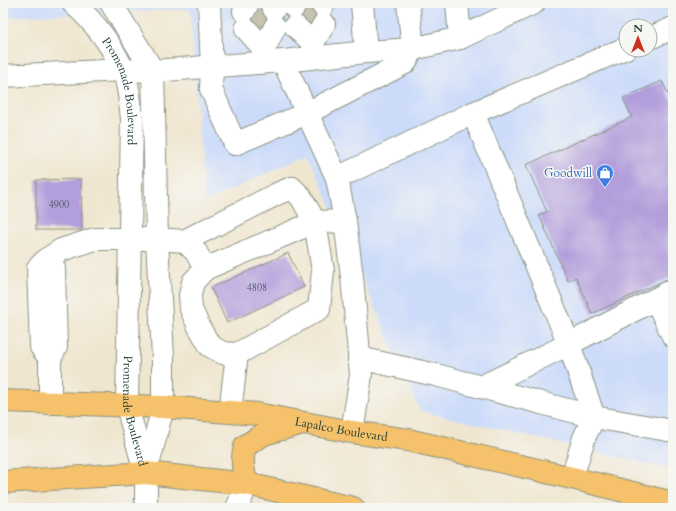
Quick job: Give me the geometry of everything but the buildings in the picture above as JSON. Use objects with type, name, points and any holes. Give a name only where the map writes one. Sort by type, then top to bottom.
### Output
[{"type":"main road","name":"Lapalco Boulevard","points":[[3,401],[163,407],[257,414],[352,432],[408,440],[673,503]]},
{"type":"main road","points":[[247,484],[242,467],[242,457],[245,446],[264,434],[305,422]]},
{"type":"main road","points":[[3,482],[146,473],[247,484],[354,508]]},
{"type":"street","name":"Promenade Boulevard","points":[[73,3],[106,39],[123,70],[127,86],[132,119],[126,406],[146,473]]},
{"type":"street","points":[[111,3],[153,71]]},
{"type":"street","points":[[209,3],[212,67],[211,89],[235,144],[307,114],[406,63],[413,49],[408,3]]},
{"type":"street","points":[[362,3],[366,52]]},
{"type":"street","points":[[456,3],[460,38]]},
{"type":"street","points":[[285,22],[366,52],[413,49],[460,38],[504,10],[534,3]]},
{"type":"street","points":[[3,76],[123,70],[153,71],[212,67],[285,22]]},
{"type":"street","points":[[285,22],[307,114],[337,178],[345,221],[361,375],[352,432]]},
{"type":"street","points":[[658,35],[673,28]]},
{"type":"street","points":[[337,178],[473,114],[618,51]]},
{"type":"street","name":"Promenade Boulevard","points":[[146,473],[163,407],[163,358],[157,239],[153,71]]},
{"type":"street","points":[[473,114],[569,344],[594,417],[584,438],[572,478]]},
{"type":"street","points":[[50,403],[50,359],[41,347],[38,268],[47,259],[61,250],[95,239],[130,238],[184,241],[279,193],[292,188],[301,197],[315,222],[323,271],[319,309],[237,354],[223,353],[210,346],[191,309],[190,295],[193,282],[206,270],[315,222],[345,221]]},
{"type":"street","points":[[184,241],[196,252],[206,270]]},
{"type":"street","points":[[481,386],[569,344],[664,295],[673,336]]},
{"type":"street","points":[[230,412],[237,354]]},
{"type":"street","points":[[359,358],[481,386],[594,417],[673,431]]},
{"type":"street","points":[[146,473],[146,508]]},
{"type":"street","points":[[237,508],[247,484]]},
{"type":"shaded area","points":[[3,3],[673,3],[673,470],[420,411],[308,154],[204,202],[190,9],[3,17]]},
{"type":"tunnel","points":[[310,7],[311,25]]},
{"type":"tunnel","points":[[260,10],[262,28]]},
{"type":"place","name":"Goodwill","points":[[605,188]]}]
